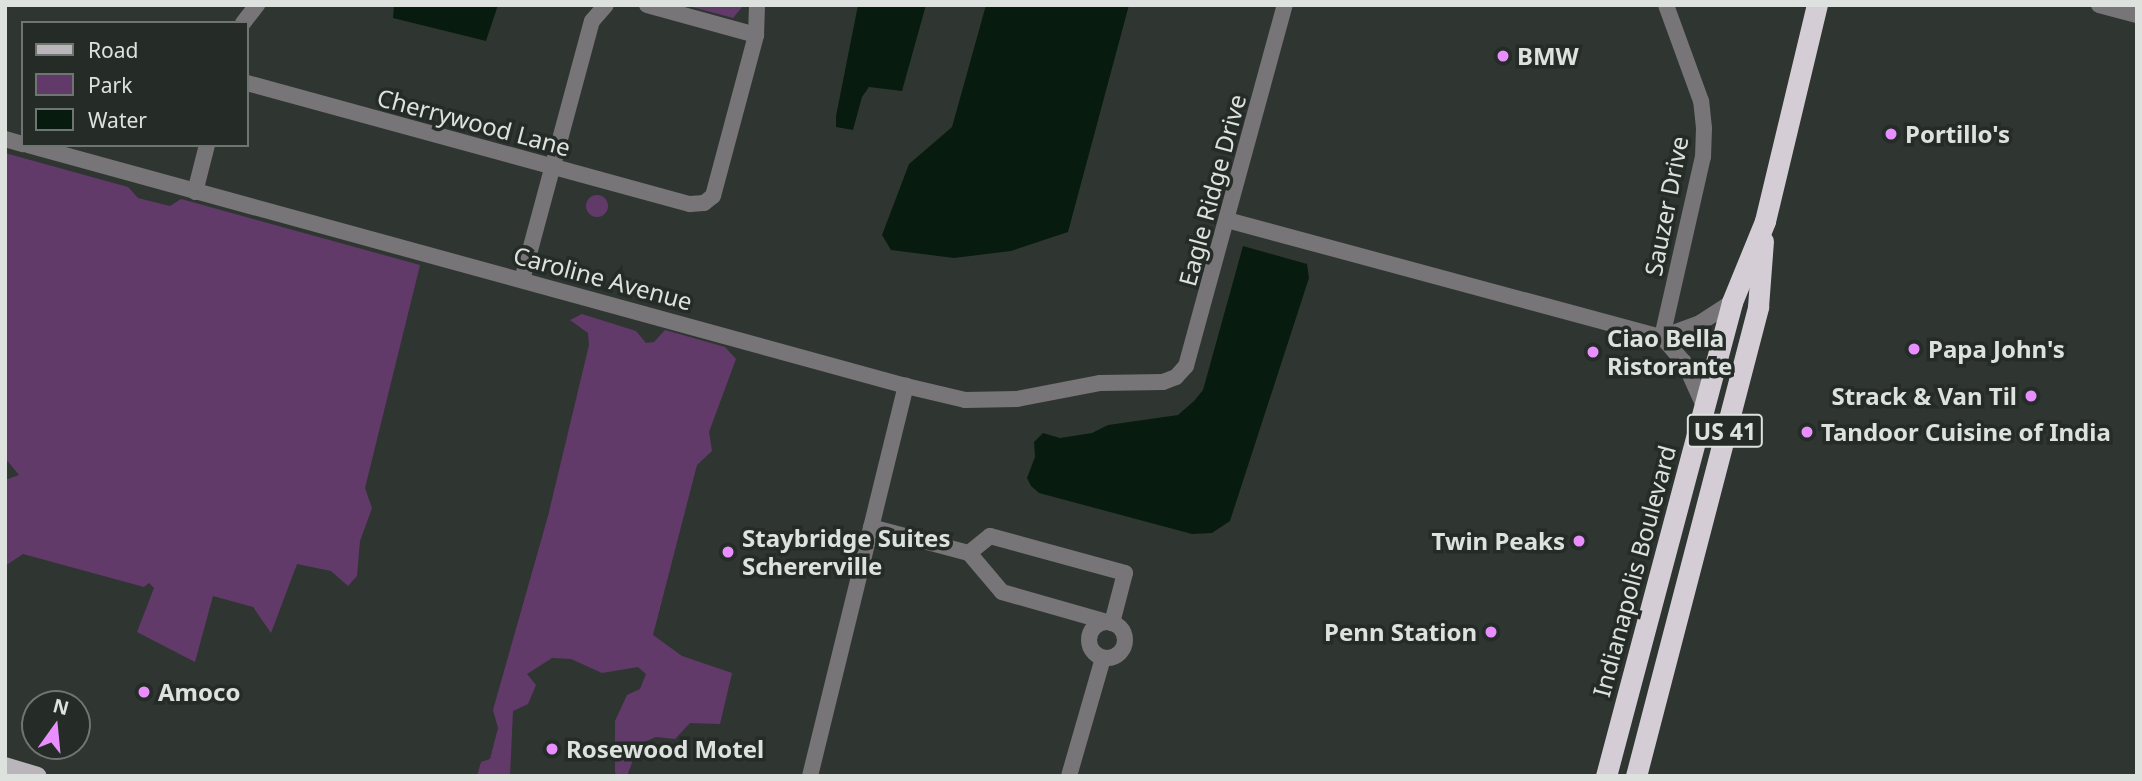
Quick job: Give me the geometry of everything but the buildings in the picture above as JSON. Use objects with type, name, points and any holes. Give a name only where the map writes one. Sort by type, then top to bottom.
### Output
[{"type":"highway","name":"Indianapolis Boulevard","points":[[1606,776],[1732,302],[1765,221],[1818,5]]},
{"type":"highway","name":"Indianapolis Boulevard","points":[[1636,776],[1758,307],[1765,221]]},
{"type":"main road","points":[[5,766],[37,776]]},
{"type":"street","points":[[245,21],[257,5]]},
{"type":"street","points":[[522,280],[592,21],[606,5]]},
{"type":"street","points":[[647,5],[756,35],[757,5]]},
{"type":"street","name":"Eagle Ridge Drive","points":[[1171,380],[1181,373],[1191,354],[1285,5]]},
{"type":"street","name":"Sauzer Drive","points":[[1662,337],[1703,157],[1704,128],[1701,101],[1666,5]]},
{"type":"street","points":[[2099,5],[2137,15]]},
{"type":"street","name":"Cherrywood Lane","points":[[248,83],[690,204],[713,196],[756,35]]},
{"type":"street","name":"Caroline Avenue","points":[[32,147],[965,400],[1017,399],[1100,383],[1171,380]]},
{"type":"street","points":[[195,192],[206,147]]},
{"type":"street","points":[[1227,220],[1662,337],[1684,362],[1704,408]]},
{"type":"street","points":[[1662,337],[1700,323],[1732,302]]},
{"type":"street","points":[[810,776],[906,386]]},
{"type":"street","points":[[871,527],[969,553],[1002,592],[1109,623],[1122,629],[1125,645],[1119,654],[1103,658],[1093,651],[1089,640],[1093,629],[1109,623]]},
{"type":"street","points":[[969,553],[990,536],[1125,573],[1109,623]]},
{"type":"street","points":[[1069,776],[1103,658]]},
{"type":"green space","points":[[685,5],[743,5],[743,6],[733,18]]},
{"type":"green space","points":[[5,153],[128,187],[138,198],[170,206],[181,199],[420,265],[365,488],[372,508],[360,541],[357,576],[348,586],[331,571],[297,564],[271,633],[253,607],[213,596],[195,662],[137,632],[154,588],[149,583],[144,587],[23,554],[5,566],[5,480],[19,475],[5,458]]},
{"type":"green space","points":[[597,195],[605,198],[608,206],[605,214],[597,217],[589,214],[586,206],[589,198]]},
{"type":"green space","points":[[582,314],[636,331],[646,343],[654,342],[665,330],[725,347],[736,359],[709,432],[712,451],[697,465],[653,635],[682,656],[732,673],[720,724],[690,723],[675,739],[656,737],[639,744],[627,776],[622,776],[615,773],[615,721],[627,695],[640,689],[646,674],[638,667],[602,673],[571,659],[552,658],[527,674],[536,685],[528,704],[513,711],[510,776],[477,776],[481,762],[490,759],[498,728],[493,710],[548,516],[589,345],[588,333],[570,320]]},
{"type":"water","points":[[394,5],[498,5],[486,41],[393,18]]},
{"type":"water","points":[[858,5],[926,5],[902,91],[869,87],[862,97],[853,130],[836,127],[836,116]]},
{"type":"water","points":[[986,5],[1129,5],[1068,232],[1011,251],[954,258],[891,250],[882,235],[909,164],[952,127]]},
{"type":"water","points":[[1243,246],[1307,264],[1309,278],[1230,521],[1212,533],[1192,534],[1039,493],[1027,478],[1035,457],[1034,442],[1043,433],[1060,438],[1092,433],[1108,425],[1178,415],[1194,401],[1203,390]]},
{"type":"place","name":"BMW","points":[[1503,56]]},
{"type":"place","name":"Portillo's","points":[[1891,134]]},
{"type":"place","name":"Papa John's","points":[[1914,349]]},
{"type":"place","name":"Ciao Bella Ristorante","points":[[1593,352]]},
{"type":"place","name":"Strack & Van Til","points":[[2031,396]]},
{"type":"place","name":"Tandoor Cuisine of India","points":[[1807,432]]},
{"type":"place","name":"Twin Peaks","points":[[1579,541]]},
{"type":"place","name":"Staybridge Suites Schererville","points":[[728,552]]},
{"type":"place","name":"Penn Station","points":[[1491,632]]},
{"type":"place","name":"Amoco","points":[[144,692]]},
{"type":"place","name":"Rosewood Motel","points":[[552,749]]}]
